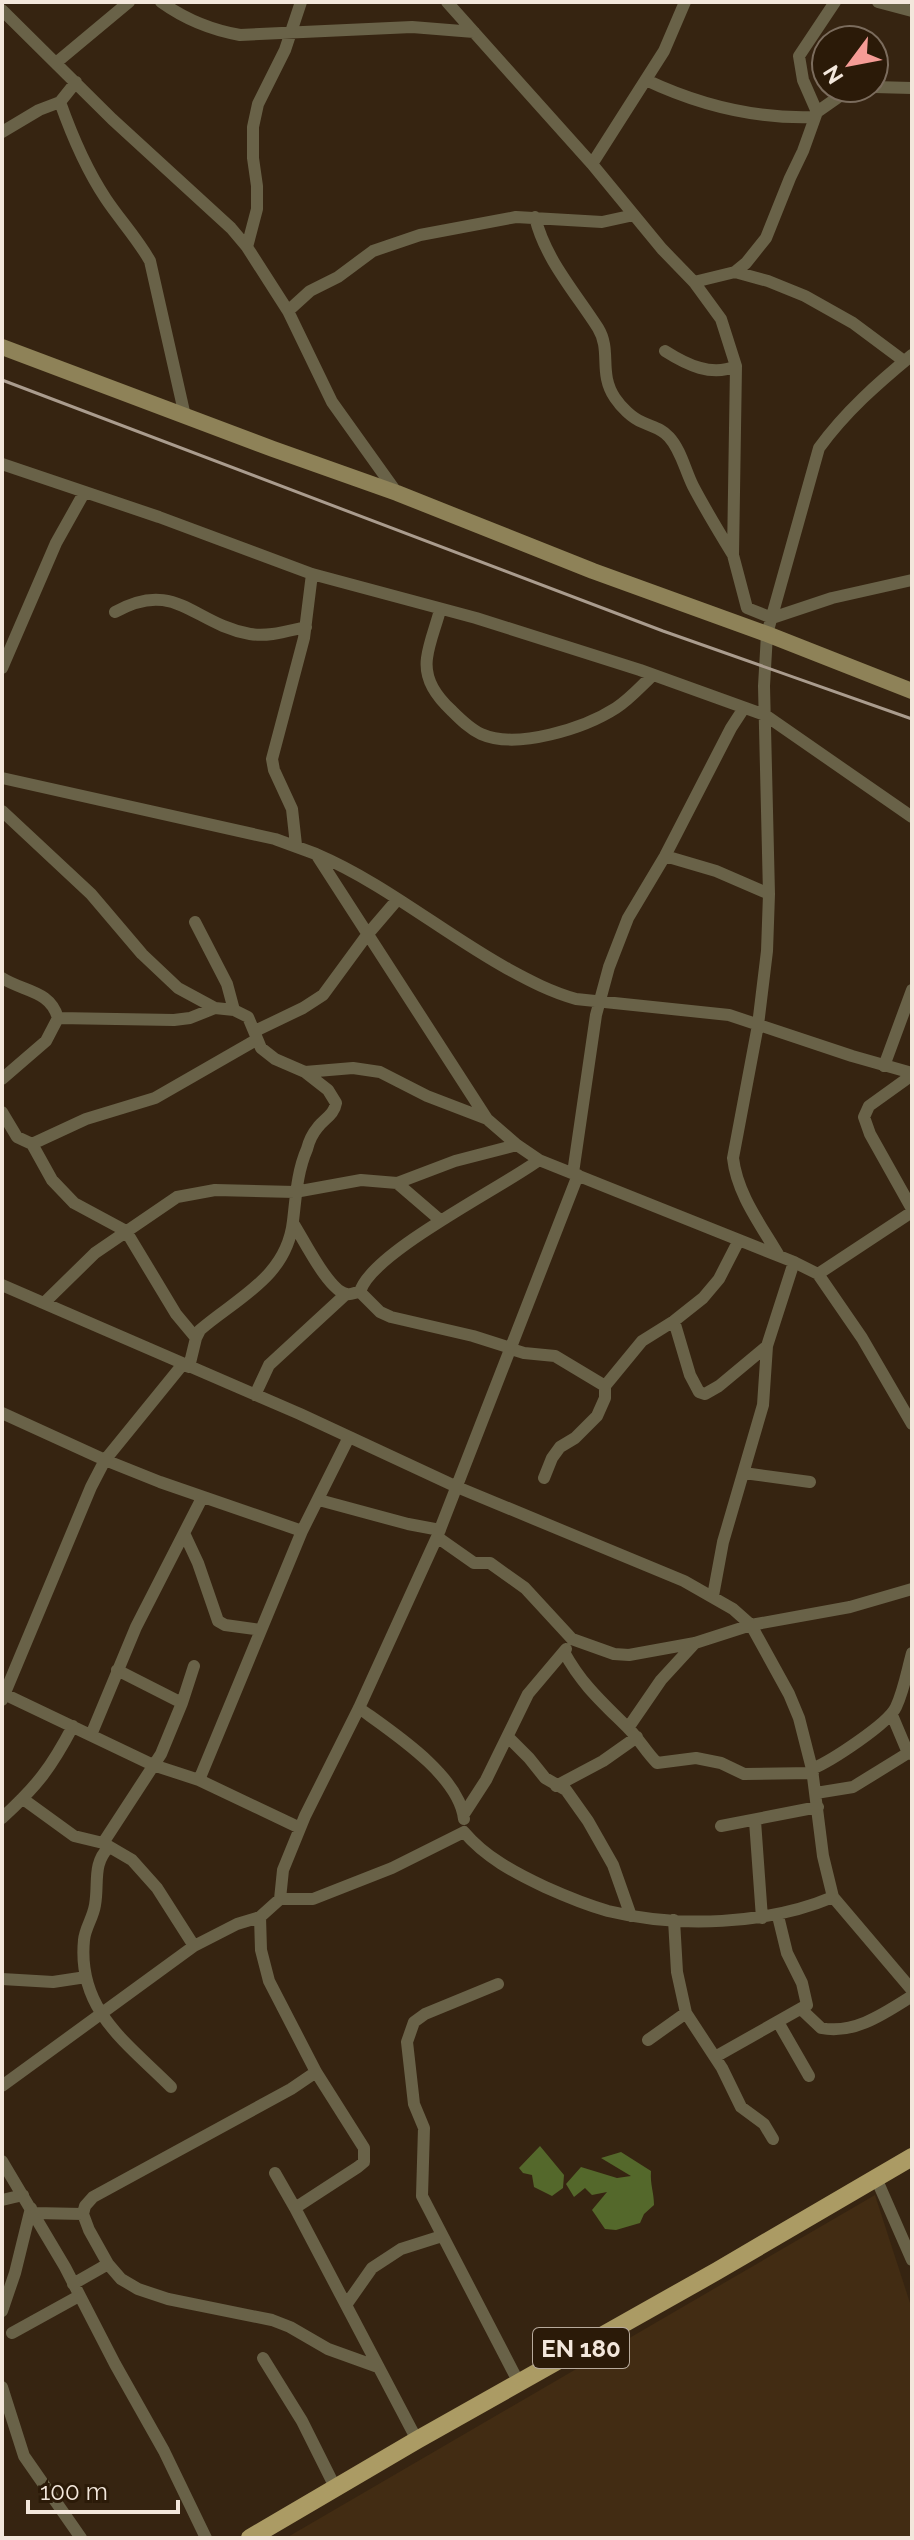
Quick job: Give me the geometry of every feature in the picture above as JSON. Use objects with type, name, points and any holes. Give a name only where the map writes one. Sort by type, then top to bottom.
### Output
[{"type":"main road","name":"EN 180","points":[[250,2538],[912,2157]]},
{"type":"street","points":[[57,62],[129,2]]},
{"type":"street","points":[[161,2],[193,22],[218,32],[240,35],[412,27],[474,32]]},
{"type":"street","points":[[247,247],[257,209],[253,127],[258,104],[291,33],[301,2]]},
{"type":"street","points":[[447,2],[694,282],[721,319],[736,366],[733,555],[747,608],[770,626]]},
{"type":"street","points":[[592,164],[664,51],[685,2]]},
{"type":"street","points":[[694,282],[735,272],[766,238],[816,114],[803,80],[799,56],[835,2]]},
{"type":"street","points":[[878,2],[912,11]]},
{"type":"street","points":[[2,10],[165,169],[231,228],[247,247],[288,311],[332,402],[397,493]]},
{"type":"street","points":[[646,80],[701,103],[770,117],[816,114],[829,104]]},
{"type":"street","points":[[2,132],[39,110],[60,102],[76,82]]},
{"type":"street","points":[[890,88],[912,88]]},
{"type":"street","points":[[60,102],[80,154],[107,200],[150,261],[185,416]]},
{"type":"street","points":[[288,311],[310,291],[338,277],[373,251],[388,244],[516,217],[602,222],[634,215]]},
{"type":"street","points":[[535,217],[539,235],[550,255],[605,344],[604,370],[615,398],[640,422],[657,428],[669,437],[733,555]]},
{"type":"street","points":[[735,272],[805,296],[908,358],[834,427],[819,448],[770,626],[764,686],[769,894],[767,951],[758,1025],[733,1158],[735,1176],[742,1192],[779,1256]]},
{"type":"street","points":[[2,347],[397,493],[593,571],[770,626],[912,691]]},
{"type":"street","points":[[665,351],[705,370],[723,372],[736,366]]},
{"type":"street","points":[[2,464],[159,517],[312,574],[476,618],[765,715],[912,817]]},
{"type":"street","points":[[2,668],[56,543],[84,493]]},
{"type":"street","points":[[296,845],[292,809],[272,759],[306,627],[312,574]]},
{"type":"street","points":[[770,626],[832,598],[912,580]]},
{"type":"street","points":[[115,612],[135,601],[170,600],[200,616],[249,634],[266,635],[306,627]]},
{"type":"street","points":[[440,610],[427,659],[433,691],[463,722],[482,734],[503,739],[535,737],[583,724],[620,706],[653,675]]},
{"type":"street","points":[[280,1899],[283,1870],[300,1828],[359,1708],[438,1534],[576,1174],[587,1070],[600,1001],[628,918],[665,856],[744,708]]},
{"type":"street","points":[[2,778],[296,845],[344,866],[484,955],[554,993],[600,1001],[705,1011],[912,1074]]},
{"type":"street","points":[[2,811],[91,894],[178,988],[215,1008],[234,1010],[248,1017],[267,1053],[305,1072],[328,1090],[336,1103],[333,1114],[317,1128],[308,1145],[295,1192],[293,1223],[277,1265],[250,1294],[210,1321],[196,1338],[186,1365],[105,1460],[3,1696],[153,1765],[199,1780],[300,1828]]},
{"type":"street","points":[[316,854],[487,1119],[539,1160],[818,1274],[862,1338],[912,1424]]},
{"type":"street","points":[[665,856],[716,871],[769,894]]},
{"type":"street","points":[[32,1144],[86,1119],[155,1098],[323,995],[397,900]]},
{"type":"street","points":[[195,922],[227,984],[234,1010]]},
{"type":"street","points":[[2,978],[17,987],[42,994],[51,1001],[58,1018],[46,1041],[2,1079]]},
{"type":"street","points":[[884,1066],[912,990]]},
{"type":"street","points":[[58,1018],[174,1020],[190,1018],[215,1008]]},
{"type":"street","points":[[305,1072],[353,1068],[380,1072],[427,1096],[487,1119]]},
{"type":"street","points":[[818,1274],[912,1211],[864,1117],[869,1106],[912,1074]]},
{"type":"street","points":[[2,1112],[17,1137],[32,1144],[52,1180],[74,1203],[126,1231],[169,1305],[196,1338]]},
{"type":"street","points":[[44,1303],[78,1268],[126,1231],[162,1205],[196,1192],[295,1192],[361,1180],[397,1183],[455,1161],[517,1145]]},
{"type":"street","points":[[255,1395],[269,1365],[388,1260],[440,1220],[539,1160]]},
{"type":"street","points":[[397,1183],[440,1220]]},
{"type":"street","points":[[293,1223],[334,1287],[353,1293],[380,1312],[524,1353],[555,1356],[605,1386]]},
{"type":"street","points":[[544,1478],[560,1447],[575,1438],[601,1410],[605,1386],[642,1341],[703,1298],[719,1279],[739,1240]]},
{"type":"street","points":[[713,1596],[723,1542],[763,1405],[767,1346],[794,1262]]},
{"type":"street","points":[[2,1285],[457,1487],[684,1581],[713,1596],[751,1625],[799,1718],[812,1771],[823,1856],[833,1897],[912,1990]]},
{"type":"street","points":[[674,1321],[690,1375],[699,1392],[705,1394],[767,1346]]},
{"type":"street","points":[[2,1413],[105,1460],[202,1498],[302,1531]]},
{"type":"street","points":[[199,1780],[302,1531],[349,1437]]},
{"type":"street","points":[[744,1473],[810,1482]]},
{"type":"street","points":[[91,1735],[117,1670],[202,1498]]},
{"type":"street","points":[[319,1500],[438,1534],[474,1563],[490,1563],[525,1588],[572,1639],[614,1654],[629,1655],[695,1643],[751,1625],[850,1607],[912,1589]]},
{"type":"street","points":[[184,1533],[218,1621],[225,1625],[261,1630]]},
{"type":"street","points":[[464,1814],[475,1801],[528,1694],[572,1639]]},
{"type":"street","points":[[556,1786],[603,1761],[632,1733],[661,1680],[695,1643]]},
{"type":"street","points":[[564,1652],[577,1676],[595,1698],[632,1733],[657,1763],[696,1758],[721,1763],[744,1774],[812,1771],[845,1749],[892,1715],[903,1689],[912,1653]]},
{"type":"street","points":[[171,2087],[92,2002],[86,1977],[84,1940],[95,1907],[98,1861],[161,1754],[194,1666]]},
{"type":"street","points":[[117,1670],[182,1703]]},
{"type":"street","points":[[359,1708],[440,1775],[464,1814],[464,1832],[486,1854],[523,1877],[596,1908],[631,1916],[674,1920],[762,1918],[806,1909],[833,1897]]},
{"type":"street","points":[[816,1793],[853,1787],[910,1754],[892,1715]]},
{"type":"street","points":[[2,1818],[36,1786],[73,1726]]},
{"type":"street","points":[[508,1737],[545,1778],[570,1795],[604,1846],[631,1916]]},
{"type":"street","points":[[23,1799],[74,1836],[106,1845],[132,1860],[171,1908],[194,1946]]},
{"type":"street","points":[[721,1826],[818,1807]]},
{"type":"street","points":[[755,1821],[762,1918]]},
{"type":"street","points":[[2,2086],[194,1946],[237,1924],[260,1917],[280,1899],[313,1899],[392,1868],[464,1832]]},
{"type":"street","points":[[715,2057],[802,2010],[808,2002],[787,1953],[778,1916]]},
{"type":"street","points":[[260,1917],[261,1950],[266,1973],[316,2072],[358,2137],[366,2156],[358,2167],[295,2208]]},
{"type":"street","points":[[674,1920],[677,1972],[686,2013],[715,2057],[741,2107],[764,2124],[773,2139]]},
{"type":"street","points":[[2,1979],[53,1982],[86,1977]]},
{"type":"street","points":[[498,1984],[425,2014],[414,2022],[407,2042],[414,2104],[424,2128],[422,2196],[519,2383]]},
{"type":"street","points":[[802,2010],[821,2028],[843,2030],[883,2014],[912,1996]]},
{"type":"street","points":[[648,2040],[686,2013]]},
{"type":"street","points":[[778,2022],[809,2076]]},
{"type":"street","points":[[316,2072],[291,2089],[93,2197],[83,2214],[108,2264],[121,2279],[138,2289],[168,2299],[272,2320],[328,2349],[378,2367]]},
{"type":"street","points":[[2,2161],[158,2441],[206,2538]]},
{"type":"street","points":[[275,2173],[417,2440]]},
{"type":"street","points":[[876,2178],[912,2260]]},
{"type":"street","points":[[2,2200],[23,2195]]},
{"type":"street","points":[[32,2211],[83,2214]]},
{"type":"street","points":[[2,2311],[32,2211]]},
{"type":"street","points":[[346,2305],[372,2268],[401,2249],[442,2236]]},
{"type":"street","points":[[73,2284],[108,2264]]},
{"type":"street","points":[[2,2265],[15,2273]]},
{"type":"street","points":[[12,2333],[79,2296]]},
{"type":"street","points":[[263,2358],[302,2421],[335,2487]]},
{"type":"street","points":[[2,2387],[24,2456],[81,2538]]},
{"type":"shaded area","points":[[875,2195],[912,2309],[912,2538],[286,2538]]},
{"type":"green space","points":[[540,2146],[564,2175],[563,2188],[552,2196],[534,2187],[532,2175],[523,2173],[519,2168]]},
{"type":"green space","points":[[621,2152],[651,2171],[654,2205],[640,2223],[616,2230],[605,2229],[592,2210],[607,2192],[592,2195],[585,2188],[574,2197],[566,2184],[581,2167],[617,2178],[631,2176],[601,2158]]},
{"type":"railway","points":[[2,380],[663,631],[912,719]]}]
